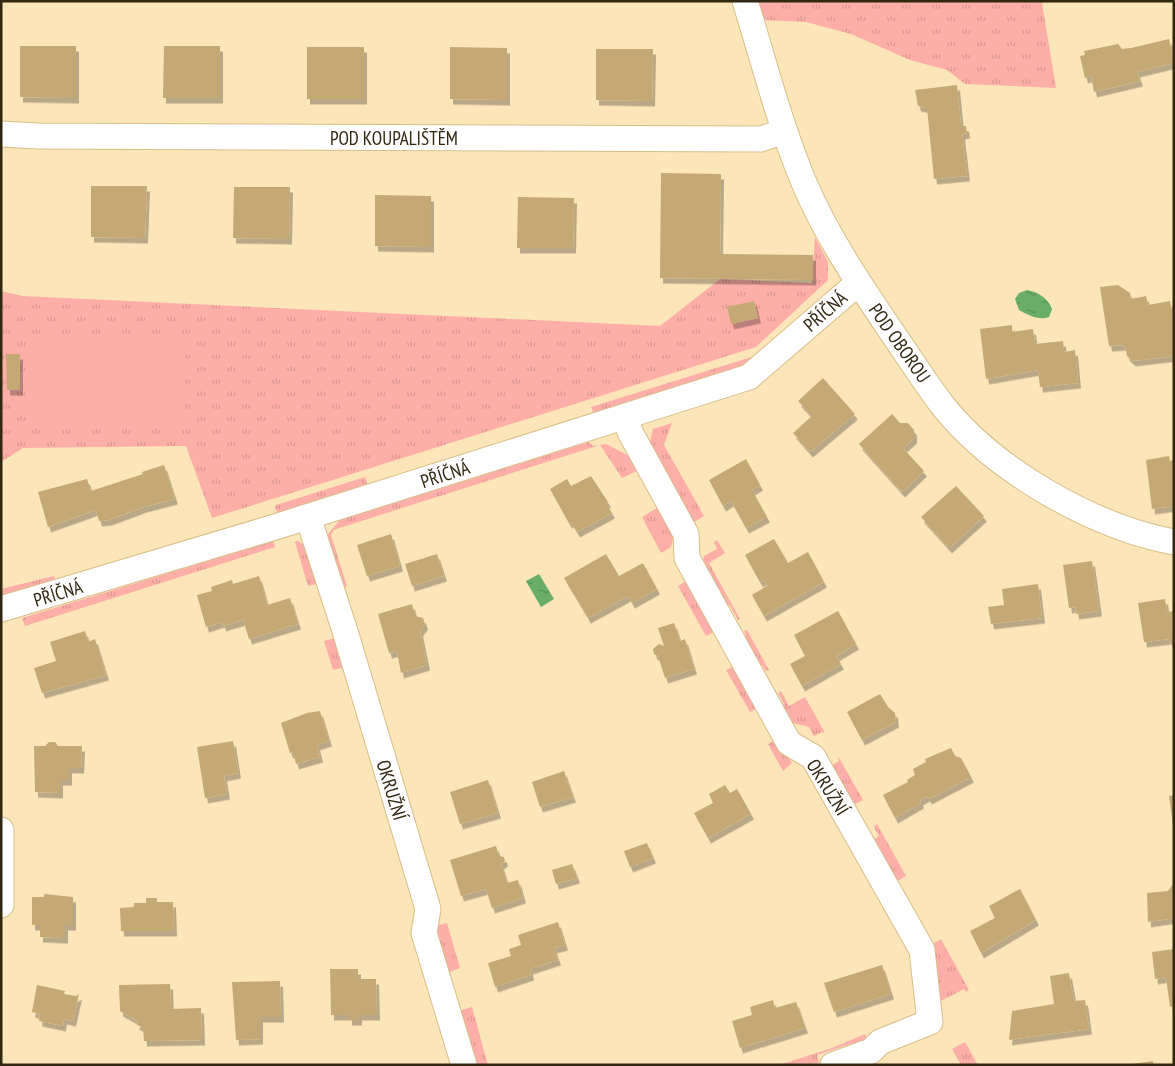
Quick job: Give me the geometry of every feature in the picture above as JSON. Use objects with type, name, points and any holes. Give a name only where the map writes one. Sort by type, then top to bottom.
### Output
[{"type":"street","name":"POD OBOROU","points":[[745,1],[785,131],[805,184],[858,283],[944,407],[989,452],[1035,486],[1087,515],[1174,542]]},
{"type":"street","name":"POD KOUPALIŠTĚM","points":[[1,134],[761,139],[785,131]]},
{"type":"street","name":"PŘÍČNÁ","points":[[1,609],[308,517],[626,418],[749,377],[858,283]]},
{"type":"street","name":"OKRUŽNÍ","points":[[626,418],[630,432],[686,534],[687,558],[789,743],[813,757],[922,950],[930,1022],[880,1042],[871,1051],[833,1065]]},
{"type":"street","name":"OKRUŽNÍ","points":[[308,517],[345,630],[428,909],[424,933],[464,1065]]},
{"type":"street","points":[[1,830],[1,905]]},
{"type":"green space","points":[[755,1],[1052,1],[1042,3],[1056,88],[965,84],[947,70],[910,60],[851,34],[806,22],[761,20]]},
{"type":"green space","points":[[815,237],[828,262],[828,280],[756,347],[212,518],[186,446],[23,448],[1,462],[1,291],[22,296],[660,326],[720,279],[812,283]]},
{"type":"green space","points":[[184,338],[185,421],[31,422],[30,339]]},
{"type":"green space","points":[[758,355],[735,369],[594,414],[591,407]]},
{"type":"green space","points":[[672,423],[664,445],[704,516],[694,522],[650,442],[653,429]]},
{"type":"green space","points":[[589,442],[593,446],[606,444],[635,459],[641,469],[622,478],[600,445],[333,530],[331,535],[347,586],[342,588],[329,549],[328,534],[340,520]]},
{"type":"green space","points":[[365,477],[367,484],[278,513],[275,508],[276,505]]},
{"type":"green space","points":[[659,507],[675,530],[671,547],[661,553],[642,517]]},
{"type":"green space","points":[[717,540],[725,553],[709,563],[740,619],[738,620],[729,604],[721,608],[702,567],[704,556],[717,549],[714,542]]},
{"type":"green space","points":[[273,541],[275,547],[25,626],[22,618]]},
{"type":"green space","points":[[295,542],[302,543],[310,553],[317,584],[308,586]]},
{"type":"green space","points":[[54,576],[55,582],[1,597],[1,589]]},
{"type":"green space","points":[[686,581],[716,631],[706,636],[678,586]]},
{"type":"green space","points":[[747,630],[769,670],[766,671],[762,665],[755,668],[739,640],[746,636],[744,631]]},
{"type":"green space","points":[[335,638],[350,666],[333,670],[324,641]]},
{"type":"green space","points":[[735,666],[758,708],[750,712],[726,670]]},
{"type":"green space","points":[[781,691],[789,706],[805,697],[825,733],[822,732],[814,736],[809,727],[785,721],[777,708],[784,704],[778,693]]},
{"type":"green space","points":[[775,740],[779,741],[792,763],[783,771],[768,744]]},
{"type":"green space","points":[[838,756],[863,800],[853,805],[831,766],[839,761]]},
{"type":"green space","points":[[877,824],[906,876],[896,882],[872,841],[879,836],[874,827]]},
{"type":"green space","points":[[447,923],[460,968],[447,973],[434,929],[438,928],[438,925]]},
{"type":"green space","points":[[941,939],[969,990],[966,992],[964,989],[941,1001],[937,999],[931,945]]},
{"type":"green space","points":[[472,1007],[488,1065],[475,1065],[458,1011]]},
{"type":"green space","points":[[865,1034],[869,1044],[852,1049],[850,1044],[817,1055],[819,1063],[779,1065],[832,1048]]},
{"type":"green space","points":[[965,1042],[978,1065],[961,1065],[952,1049]]},
{"type":"water","points":[[1027,290],[1039,294],[1048,302],[1052,309],[1049,317],[1037,318],[1019,310],[1015,299],[1019,293]]},
{"type":"water","points":[[539,574],[554,599],[541,607],[526,581]]},
{"type":"building","points":[[1169,39],[1174,63],[1137,72],[1140,81],[1094,92],[1091,76],[1085,78],[1080,56],[1085,55],[1084,51],[1118,44],[1122,49],[1131,48]]},
{"type":"building","points":[[20,46],[76,46],[76,98],[20,97]]},
{"type":"building","points":[[164,46],[220,46],[220,98],[163,98]]},
{"type":"building","points":[[307,47],[364,47],[364,99],[307,99]]},
{"type":"building","points":[[450,47],[507,48],[507,100],[450,99]]},
{"type":"building","points":[[596,49],[653,49],[652,101],[596,100]]},
{"type":"building","points":[[957,85],[961,126],[966,126],[967,133],[962,134],[967,176],[934,179],[927,108],[918,106],[915,90]]},
{"type":"building","points":[[661,173],[721,174],[720,254],[813,255],[813,280],[660,278]]},
{"type":"building","points":[[91,186],[147,186],[145,238],[91,237]]},
{"type":"building","points":[[234,187],[290,187],[289,239],[233,238]]},
{"type":"building","points":[[375,195],[431,196],[431,247],[375,246]]},
{"type":"building","points":[[518,197],[574,198],[573,248],[517,248]]},
{"type":"building","points":[[1118,285],[1130,293],[1131,299],[1146,296],[1148,305],[1170,301],[1174,323],[1174,356],[1133,361],[1127,356],[1125,345],[1109,346],[1100,287]]},
{"type":"building","points":[[754,301],[758,318],[731,324],[727,307]]},
{"type":"building","points":[[1012,325],[1012,332],[1033,329],[1035,344],[1063,341],[1064,352],[1075,350],[1078,383],[1040,387],[1038,370],[986,379],[980,329]]},
{"type":"building","points":[[6,354],[20,354],[20,390],[7,390]]},
{"type":"building","points":[[823,378],[855,414],[810,452],[793,433],[812,416],[798,401]]},
{"type":"building","points":[[892,414],[900,423],[908,423],[914,430],[914,438],[903,448],[924,471],[902,492],[859,444]]},
{"type":"building","points":[[1169,456],[1170,461],[1174,460],[1174,506],[1152,509],[1146,460]]},
{"type":"building","points":[[746,459],[760,485],[752,490],[767,517],[746,528],[731,501],[723,506],[709,480]]},
{"type":"building","points":[[164,465],[175,499],[144,507],[109,520],[99,521],[96,510],[48,527],[38,492],[87,479],[91,491]]},
{"type":"building","points":[[591,476],[608,502],[606,503],[612,513],[577,532],[571,522],[569,523],[550,489],[567,479],[571,486]]},
{"type":"building","points":[[956,486],[984,516],[949,548],[921,517]]},
{"type":"building","points":[[391,534],[400,566],[367,576],[357,545]]},
{"type":"building","points":[[774,539],[788,563],[808,552],[824,582],[764,616],[752,595],[767,586],[764,580],[760,582],[745,555]]},
{"type":"building","points":[[437,554],[444,576],[412,586],[405,564]]},
{"type":"building","points":[[606,554],[619,576],[643,563],[657,589],[632,603],[628,596],[588,618],[564,578]]},
{"type":"building","points":[[1092,561],[1099,611],[1076,614],[1075,607],[1069,608],[1063,565]]},
{"type":"building","points":[[259,576],[267,605],[290,598],[298,624],[249,639],[243,620],[223,626],[222,622],[206,627],[197,595],[212,591],[211,587],[232,580],[233,584]]},
{"type":"building","points":[[1038,584],[1042,618],[991,624],[988,607],[1004,605],[1002,589]]},
{"type":"building","points":[[1165,599],[1167,612],[1174,611],[1174,643],[1170,643],[1169,639],[1144,642],[1138,603]]},
{"type":"building","points":[[412,604],[415,616],[423,618],[425,624],[420,631],[427,665],[401,673],[397,651],[389,653],[378,614]]},
{"type":"building","points":[[838,611],[856,644],[836,656],[841,664],[802,686],[790,664],[805,656],[794,635]]},
{"type":"building","points":[[674,623],[680,641],[685,639],[694,669],[665,678],[658,656],[654,654],[653,649],[659,644],[664,646],[658,628]]},
{"type":"building","points":[[85,631],[88,642],[95,639],[106,675],[42,693],[34,668],[56,661],[50,642]]},
{"type":"building","points":[[880,694],[888,707],[895,713],[896,722],[862,740],[847,712]]},
{"type":"building","points":[[320,711],[329,741],[317,745],[320,757],[296,764],[293,752],[290,753],[281,723],[307,713]]},
{"type":"building","points":[[233,741],[238,773],[224,776],[227,794],[205,798],[197,747]]},
{"type":"building","points":[[49,742],[55,742],[58,746],[82,746],[81,768],[69,768],[69,780],[60,780],[60,793],[35,792],[34,746],[45,746]]},
{"type":"building","points":[[951,748],[955,756],[961,758],[971,777],[929,799],[927,796],[920,800],[921,803],[895,818],[883,795],[908,782],[907,780],[915,775],[913,769],[926,762],[925,759]]},
{"type":"building","points":[[564,771],[573,797],[540,807],[532,782]]},
{"type":"building","points":[[488,780],[498,813],[460,824],[450,792]]},
{"type":"building","points":[[725,785],[730,793],[737,789],[751,814],[708,838],[694,813],[713,803],[709,794]]},
{"type":"building","points":[[1174,795],[1174,825],[1173,825],[1169,796]]},
{"type":"building","points":[[647,843],[653,858],[630,867],[624,851]]},
{"type":"building","points":[[496,846],[499,856],[504,857],[505,861],[501,864],[507,883],[518,880],[523,898],[492,908],[486,889],[461,896],[450,860]]},
{"type":"building","points":[[572,864],[577,878],[556,884],[552,870]]},
{"type":"building","points":[[1174,883],[1174,918],[1148,922],[1147,893],[1168,891]]},
{"type":"building","points":[[1020,889],[1036,920],[981,953],[970,931],[995,918],[989,906]]},
{"type":"building","points":[[44,894],[73,897],[73,925],[65,925],[65,938],[40,937],[40,925],[32,925],[32,897],[44,897]]},
{"type":"building","points":[[146,898],[157,898],[157,902],[173,902],[174,931],[121,931],[120,908],[134,907],[134,903],[146,903]]},
{"type":"building","points":[[558,922],[565,945],[554,948],[558,960],[530,969],[531,975],[495,987],[488,963],[511,956],[509,949],[521,945],[518,935]]},
{"type":"building","points":[[1174,949],[1174,1006],[1170,1007],[1166,977],[1155,979],[1152,952]]},
{"type":"building","points":[[882,965],[891,994],[834,1012],[824,983]]},
{"type":"building","points":[[330,969],[358,969],[358,979],[376,979],[377,1015],[359,1015],[359,1020],[349,1020],[349,1015],[331,1015]]},
{"type":"building","points":[[1069,973],[1074,1001],[1085,1000],[1089,1029],[1009,1040],[1012,1011],[1054,1004],[1050,976]]},
{"type":"building","points":[[280,981],[281,1017],[260,1017],[260,1039],[236,1040],[232,982]]},
{"type":"building","points":[[170,984],[171,1009],[201,1008],[202,1040],[144,1041],[143,1028],[136,1024],[138,1021],[120,1011],[119,985]]},
{"type":"building","points":[[37,985],[65,991],[64,994],[76,996],[79,994],[73,1021],[64,1019],[63,1026],[39,1021],[40,1014],[32,1012]]},
{"type":"building","points":[[773,1000],[775,1008],[796,1002],[805,1028],[740,1048],[732,1021],[752,1015],[750,1007]]},
{"type":"building","points":[[1153,1061],[1154,1065],[1132,1065],[1132,1064]]}]
